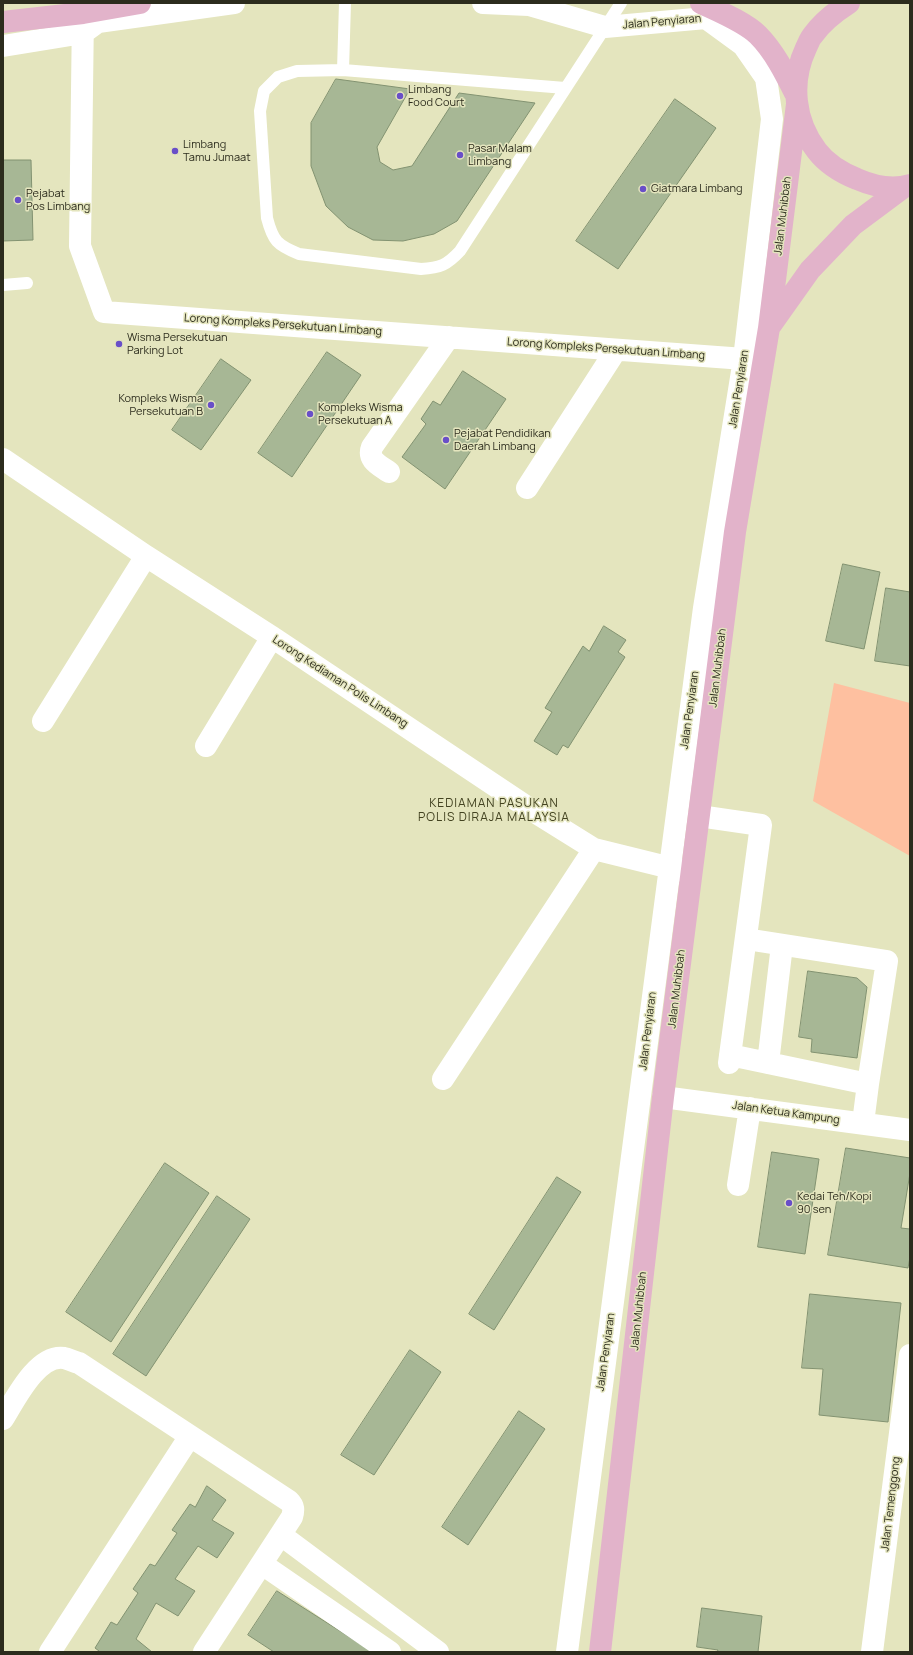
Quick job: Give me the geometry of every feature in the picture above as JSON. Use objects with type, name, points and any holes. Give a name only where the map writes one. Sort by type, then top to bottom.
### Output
[{"type":"main road","points":[[3,22],[83,23],[140,3]]},
{"type":"main road","points":[[702,3],[732,18],[758,35],[776,59],[796,98],[802,124],[818,152],[842,173],[872,185],[907,186]]},
{"type":"main road","name":"Jalan Muhibbah","points":[[769,328],[799,63],[812,36],[832,14],[849,3]]},
{"type":"main road","name":"Jalan Muhibbah","points":[[600,1652],[663,1097],[735,532],[754,360],[769,328],[810,270],[853,226],[907,186]]},
{"type":"street","points":[[3,46],[83,23],[234,3]]},
{"type":"street","name":"Jalan Penyiaran","points":[[483,3],[529,5],[605,27],[706,18],[743,45],[766,78],[772,119],[754,360],[704,608],[567,1652]]},
{"type":"street","name":"Lorong Kompleks Persekutuan Limbang","points":[[83,23],[80,246],[104,312],[754,360]]},
{"type":"street","points":[[389,472],[375,463],[371,458],[370,452],[372,447],[449,337]]},
{"type":"street","points":[[527,488],[616,350]]},
{"type":"street","name":"Lorong Kediaman Polis Limbang","points":[[3,459],[146,556],[272,637],[533,811],[594,849],[691,874]]},
{"type":"street","points":[[43,721],[146,556]]},
{"type":"street","points":[[206,746],[272,637]]},
{"type":"street","points":[[699,816],[761,825],[730,1059],[768,1063],[868,1084]]},
{"type":"street","points":[[443,1079],[594,849]]},
{"type":"street","points":[[746,939],[887,961],[863,1123]]},
{"type":"street","points":[[768,1063],[782,945]]},
{"type":"street","name":"Jalan Ketua Kampung","points":[[663,1097],[910,1130]]},
{"type":"street","points":[[738,1185],[750,1108]]},
{"type":"street","name":"Jalan Temenggong","points":[[872,1652],[910,1355]]},
{"type":"street","points":[[3,1419],[34,1373],[46,1361],[63,1358],[79,1363],[293,1505],[294,1511],[281,1535],[207,1651]]},
{"type":"street","points":[[50,1652],[190,1436]]},
{"type":"street","points":[[281,1535],[433,1650]]},
{"type":"street","points":[[262,1564],[390,1652]]},
{"type":"lane","points":[[343,70],[345,3]]},
{"type":"lane","points":[[565,88],[343,70],[297,71],[278,77],[264,92],[260,111],[267,218],[272,235],[283,248],[299,254],[421,269],[436,268],[450,262],[460,251],[621,3]]},
{"type":"lane","points":[[3,285],[27,282]]},
{"type":"shaded area","points":[[834,683],[910,703],[910,856],[813,801]]},
{"type":"building","name":"Pasar Malam Limbang","points":[[336,79],[410,89],[377,147],[380,162],[393,170],[412,166],[459,93],[535,103],[457,221],[434,234],[403,241],[373,240],[348,227],[326,206],[311,166],[311,123]]},
{"type":"building","points":[[675,99],[716,128],[618,269],[576,241]]},
{"type":"building","name":"Pejabat Pos Limbang","points":[[3,160],[31,160],[33,240],[3,241]]},
{"type":"building","name":"Kompleks Wisma Persekutuan A","points":[[327,352],[361,375],[292,477],[258,453]]},
{"type":"building","name":"Kompleks Wisma Persekutuan B","points":[[221,359],[251,380],[201,450],[172,430]]},
{"type":"building","name":"Pejabat Pendidikan Daerah Limbang","points":[[463,371],[506,399],[445,489],[402,457],[426,424],[421,419],[433,401],[440,405]]},
{"type":"building","points":[[843,564],[880,572],[864,649],[826,641]]},
{"type":"building","points":[[886,588],[910,592],[910,666],[875,661]]},
{"type":"building","points":[[604,626],[626,640],[618,652],[625,657],[568,748],[563,745],[557,755],[534,741],[552,712],[545,708],[583,646],[589,651]]},
{"type":"building","points":[[808,971],[857,978],[867,987],[857,1058],[811,1052],[812,1039],[799,1037]]},
{"type":"building","points":[[846,1148],[910,1158],[910,1173],[901,1228],[910,1229],[910,1257],[908,1268],[828,1255]]},
{"type":"building","name":"Kedai Teh/Kopi 90 sen","points":[[772,1152],[819,1159],[805,1254],[758,1247]]},
{"type":"building","points":[[165,1163],[209,1193],[111,1342],[66,1312]]},
{"type":"building","points":[[557,1177],[581,1192],[494,1330],[469,1314]]},
{"type":"building","points":[[217,1196],[250,1219],[146,1376],[113,1354]]},
{"type":"building","points":[[810,1294],[901,1303],[888,1422],[819,1415],[823,1369],[802,1368]]},
{"type":"building","points":[[410,1350],[441,1372],[374,1475],[341,1455]]},
{"type":"building","points":[[519,1411],[545,1429],[468,1545],[442,1527]]},
{"type":"building","points":[[207,1486],[226,1500],[212,1520],[234,1533],[217,1558],[198,1546],[175,1579],[195,1591],[178,1616],[156,1603],[136,1639],[152,1652],[98,1652],[99,1651],[95,1648],[111,1622],[117,1625],[138,1593],[133,1589],[150,1564],[155,1566],[177,1533],[172,1530],[190,1504],[195,1507]]},
{"type":"building","points":[[277,1591],[373,1652],[274,1652],[248,1635]]},
{"type":"building","points":[[702,1608],[762,1616],[758,1652],[717,1652],[718,1650],[697,1647]]},
{"type":"place","name":"Limbang Food Court","points":[[400,96]]},
{"type":"place","name":"Limbang Tamu Jumaat","points":[[175,151]]},
{"type":"place","name":"Pasar Malam Limbang","points":[[460,155]]},
{"type":"place","name":"Giatmara Limbang","points":[[643,189]]},
{"type":"place","name":"Pejabat Pos Limbang","points":[[18,200]]},
{"type":"place","name":"Wisma Persekutuan Parking Lot","points":[[119,344]]},
{"type":"place","name":"Kompleks Wisma Persekutuan B","points":[[211,405]]},
{"type":"place","name":"Kompleks Wisma Persekutuan A","points":[[310,414]]},
{"type":"place","name":"Pejabat Pendidikan Daerah Limbang","points":[[446,440]]},
{"type":"place","name":"Kedai Teh/Kopi 90 sen","points":[[789,1203]]},
{"type":"district","name":"KEDIAMAN PASUKAN POLIS DIRAJA MALAYSIA","points":[[494,811]]}]
